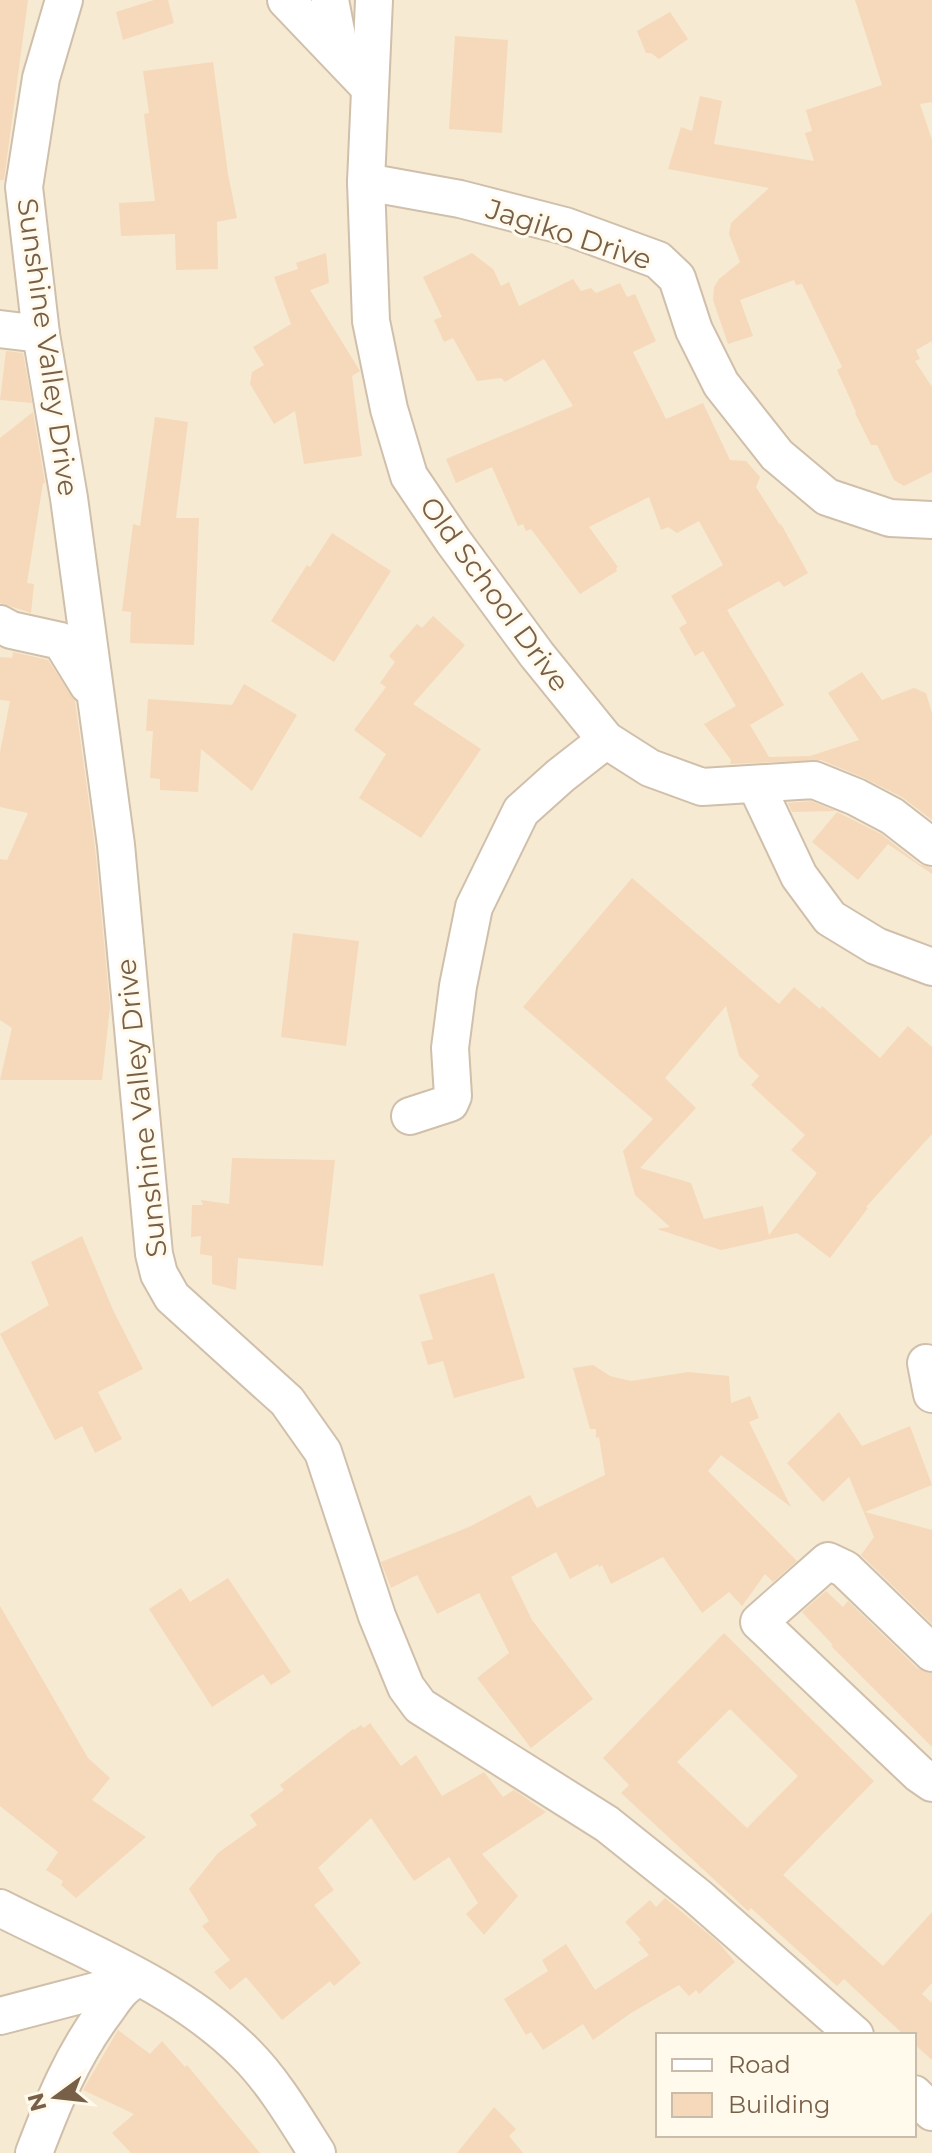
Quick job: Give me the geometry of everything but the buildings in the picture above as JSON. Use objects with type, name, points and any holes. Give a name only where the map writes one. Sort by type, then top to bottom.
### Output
[{"type":"street","name":"Sunshine Valley Drive","points":[[64,0],[12,186],[69,498],[116,845],[154,1254],[159,1274],[172,1297],[287,1401],[323,1452],[377,1616],[406,1687],[420,1706],[607,1824],[697,1896],[853,2033]]},
{"type":"street","points":[[286,0],[369,87]]},
{"type":"street","points":[[330,0],[341,57]]},
{"type":"street","name":"Old School Drive","points":[[374,0],[366,182],[371,321],[389,409],[409,476],[518,630],[606,740],[650,768],[702,787],[814,780],[892,816],[932,847]]},
{"type":"street","name":"Jagiko Drive","points":[[366,182],[460,199],[565,226],[658,260],[677,278],[694,330],[721,384],[777,455],[827,497],[890,518],[932,520]]},
{"type":"street","points":[[0,329],[41,334]]},
{"type":"street","name":"Sunshine Valley Drive","points":[[0,624],[11,630],[61,641],[95,697]]},
{"type":"street","points":[[410,1116],[450,1103],[453,1096],[450,1048],[458,986],[474,907],[521,811],[606,740]]},
{"type":"street","points":[[756,785],[799,876],[830,918],[876,946],[932,967]]},
{"type":"street","points":[[928,1771],[759,1622],[828,1561],[845,1569],[932,1653]]},
{"type":"street","points":[[0,1908],[132,1981],[167,1993],[205,2018],[247,2055],[288,2108],[317,2153]]},
{"type":"street","points":[[0,2016],[132,1981]]},
{"type":"street","points":[[34,2153],[57,2090],[82,2043],[132,1981]]},
{"type":"street","points":[[916,2096],[932,2112]]},
{"type":"shaded area","points":[[0,0],[932,0],[932,2153],[0,2153]]}]
